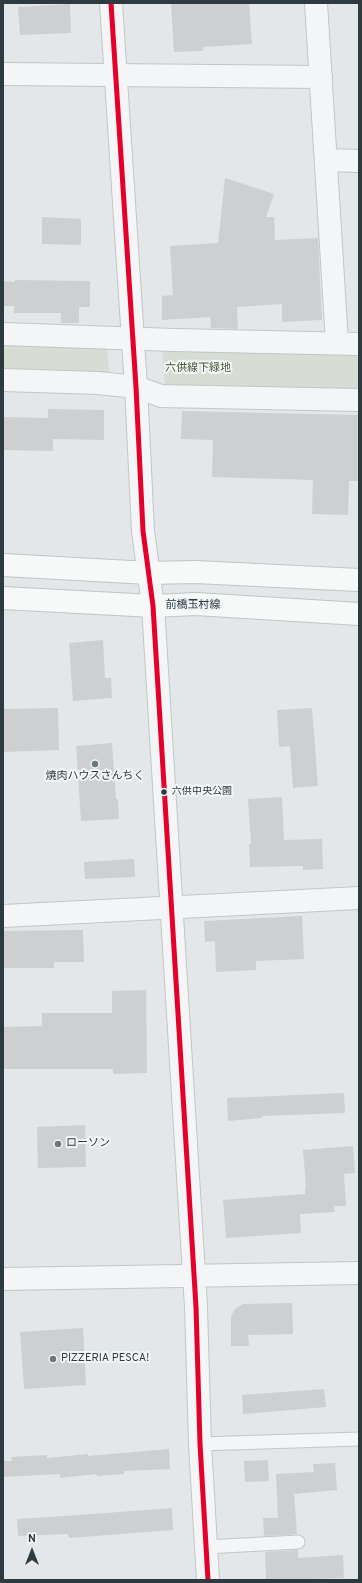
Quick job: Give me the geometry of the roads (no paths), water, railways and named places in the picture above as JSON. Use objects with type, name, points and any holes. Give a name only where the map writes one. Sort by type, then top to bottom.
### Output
[{"type":"main road","points":[[3,565],[149,573],[196,572],[359,580]]},
{"type":"main road","name":"前橋玉村線","points":[[3,598],[153,606],[196,604],[359,614]]},
{"type":"street","points":[[111,3],[136,387],[143,531],[153,606],[194,1276],[200,1444],[208,1580]]},
{"type":"street","points":[[316,3],[327,160],[337,343]]},
{"type":"street","points":[[3,74],[321,77]]},
{"type":"street","points":[[327,160],[359,161]]},
{"type":"street","points":[[3,334],[359,344]]},
{"type":"street","points":[[3,380],[98,383],[136,387],[161,396],[359,400]]},
{"type":"street","points":[[3,916],[171,906],[359,898]]},
{"type":"street","points":[[3,1279],[359,1273]]},
{"type":"lane","points":[[200,1444],[359,1439]]},
{"type":"lane","points":[[206,1547],[298,1542]]},
{"type":"place","name":"焼肉ハウスさんちく","points":[[95,764]]},
{"type":"place","name":"六供中央公園","points":[[164,792]]},
{"type":"place","name":"ローソン","points":[[58,1144]]},
{"type":"place","name":"PIZZERIA PESCA!","points":[[53,1359]]},
{"type":"park label","name":"六供線下緑地","points":[[198,369]]}]
